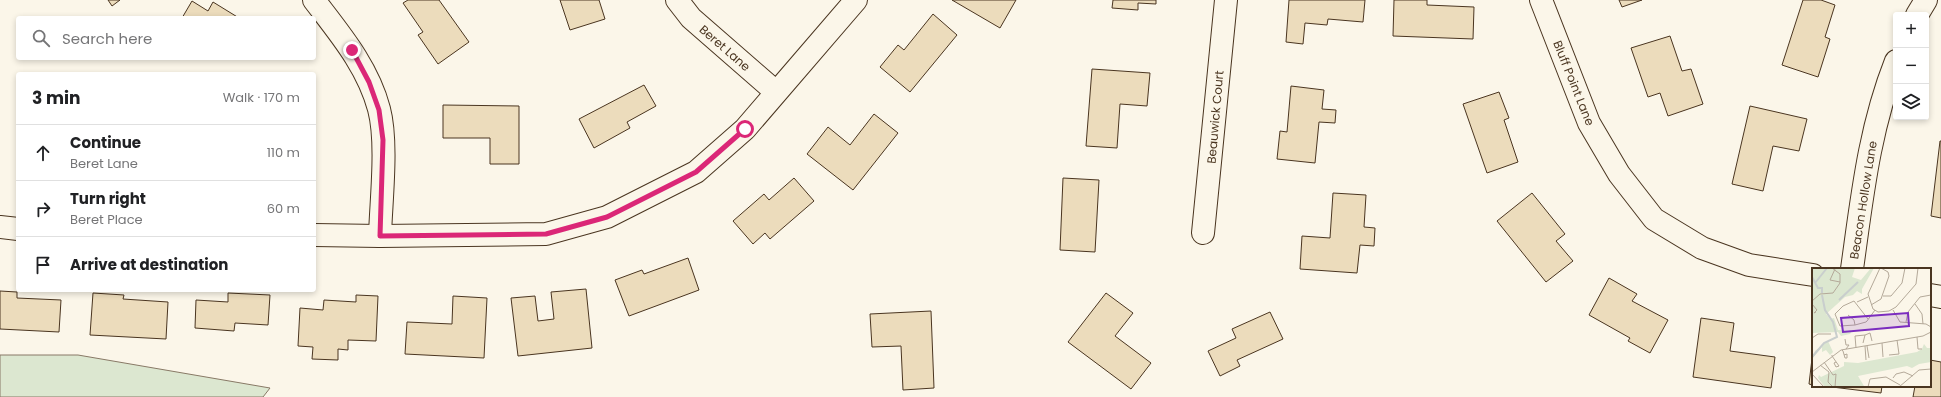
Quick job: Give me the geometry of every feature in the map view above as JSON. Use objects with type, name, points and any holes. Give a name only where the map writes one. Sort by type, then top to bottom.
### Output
[{"type":"street","points":[[314,0],[352,50],[369,82],[379,110],[383,140],[380,236]]},
{"type":"street","name":"Beret Lane","points":[[677,0],[691,18],[776,92]]},
{"type":"street","points":[[316,235],[380,236],[546,234],[607,217],[696,172],[745,129],[856,0]]},
{"type":"street","name":"Beauwick Court","points":[[1204,233],[1226,0]]},
{"type":"street","name":"Bluff Point Lane","points":[[1541,0],[1589,123],[1619,174],[1654,219],[1702,248],[1748,265],[1812,276]]},
{"type":"street","points":[[1919,12],[1926,0]]},
{"type":"street","name":"Beacon Hollow Lane","points":[[1852,268],[1868,154],[1888,80],[1893,69]]},
{"type":"street","points":[[0,227],[16,229]]},
{"type":"street","points":[[1931,295],[1941,297]]},
{"type":"green space","points":[[0,355],[78,355],[270,388],[263,397],[0,397]]},
{"type":"building","points":[[108,0],[120,0],[112,6]]},
{"type":"building","points":[[408,0],[439,0],[469,42],[438,64],[418,35],[423,32],[403,3]]},
{"type":"building","points":[[560,0],[599,0],[605,19],[570,30]]},
{"type":"building","points":[[952,0],[1016,0],[1000,28]]},
{"type":"building","points":[[1113,0],[1156,0],[1156,4],[1138,3],[1138,10],[1112,8]]},
{"type":"building","points":[[1289,0],[1365,0],[1363,22],[1328,19],[1327,25],[1305,23],[1303,44],[1286,42]]},
{"type":"building","points":[[1394,0],[1427,0],[1427,5],[1474,7],[1473,39],[1393,36]]},
{"type":"building","points":[[1619,0],[1642,0],[1622,7]]},
{"type":"building","points":[[1803,0],[1821,0],[1835,5],[1825,37],[1830,39],[1818,77],[1782,65]]},
{"type":"building","points":[[192,1],[208,11],[213,2],[236,16],[183,16]]},
{"type":"building","points":[[933,14],[957,35],[910,92],[880,67],[898,45],[904,50]]},
{"type":"building","points":[[1670,36],[1682,71],[1691,69],[1703,104],[1668,116],[1660,93],[1648,97],[1631,48]]},
{"type":"building","points":[[1092,69],[1150,73],[1147,106],[1120,104],[1117,148],[1086,146]]},
{"type":"building","points":[[644,85],[656,106],[627,122],[630,128],[594,148],[579,119]]},
{"type":"building","points":[[1291,86],[1324,90],[1322,109],[1336,110],[1335,123],[1319,122],[1315,163],[1277,159],[1280,131],[1287,132]]},
{"type":"building","points":[[1499,92],[1509,118],[1504,120],[1518,162],[1487,173],[1463,104]]},
{"type":"building","points":[[443,105],[519,106],[519,164],[490,164],[490,138],[443,138]]},
{"type":"building","points":[[1750,106],[1807,119],[1799,151],[1773,146],[1763,191],[1732,184]]},
{"type":"building","points":[[874,114],[898,133],[853,190],[807,154],[828,127],[850,145]]},
{"type":"building","points":[[1941,141],[1941,218],[1931,216]]},
{"type":"building","points":[[794,178],[814,201],[770,239],[765,233],[753,244],[733,221],[764,194],[769,200]]},
{"type":"building","points":[[1063,178],[1099,180],[1095,252],[1060,250]]},
{"type":"building","points":[[1333,193],[1366,195],[1364,227],[1375,228],[1374,246],[1360,245],[1357,273],[1300,269],[1302,236],[1330,238]]},
{"type":"building","points":[[1532,193],[1565,234],[1556,241],[1573,261],[1546,282],[1497,221]]},
{"type":"building","points":[[688,258],[699,290],[629,316],[615,280],[642,270],[644,274]]},
{"type":"building","points":[[1609,278],[1637,294],[1632,301],[1668,320],[1650,353],[1628,341],[1630,338],[1589,315]]},
{"type":"building","points":[[586,289],[592,348],[518,356],[511,298],[535,296],[538,321],[554,319],[551,292]]},
{"type":"building","points":[[0,291],[17,292],[17,298],[61,300],[59,332],[0,329]]},
{"type":"building","points":[[93,293],[124,295],[123,299],[168,302],[166,339],[90,335]]},
{"type":"building","points":[[228,293],[270,295],[268,325],[235,323],[234,331],[195,328],[196,300],[228,302]]},
{"type":"building","points":[[1106,293],[1133,313],[1115,336],[1151,363],[1131,389],[1068,342]]},
{"type":"building","points":[[356,295],[378,296],[376,341],[348,340],[348,350],[338,349],[338,360],[312,359],[313,347],[298,346],[300,308],[323,310],[324,300],[356,302]]},
{"type":"building","points":[[453,296],[487,298],[484,358],[405,354],[407,322],[452,324]]},
{"type":"building","points":[[931,311],[934,388],[903,390],[901,346],[872,347],[870,314]]},
{"type":"building","points":[[1270,312],[1283,339],[1237,360],[1240,366],[1220,376],[1208,351],[1236,338],[1232,329]]},
{"type":"building","points":[[1701,318],[1734,323],[1730,351],[1775,357],[1771,388],[1693,377]]},
{"type":"building","points":[[1812,358],[1812,385],[1809,384]]},
{"type":"building","points":[[1931,360],[1941,362],[1941,397],[1913,397],[1915,387],[1931,387]]},
{"type":"building","points":[[1832,387],[1882,387],[1881,393]]},
{"type":"route","points":[[352,50],[369,82],[379,110],[383,140],[380,236],[546,234],[607,217],[696,172],[745,129]]}]
